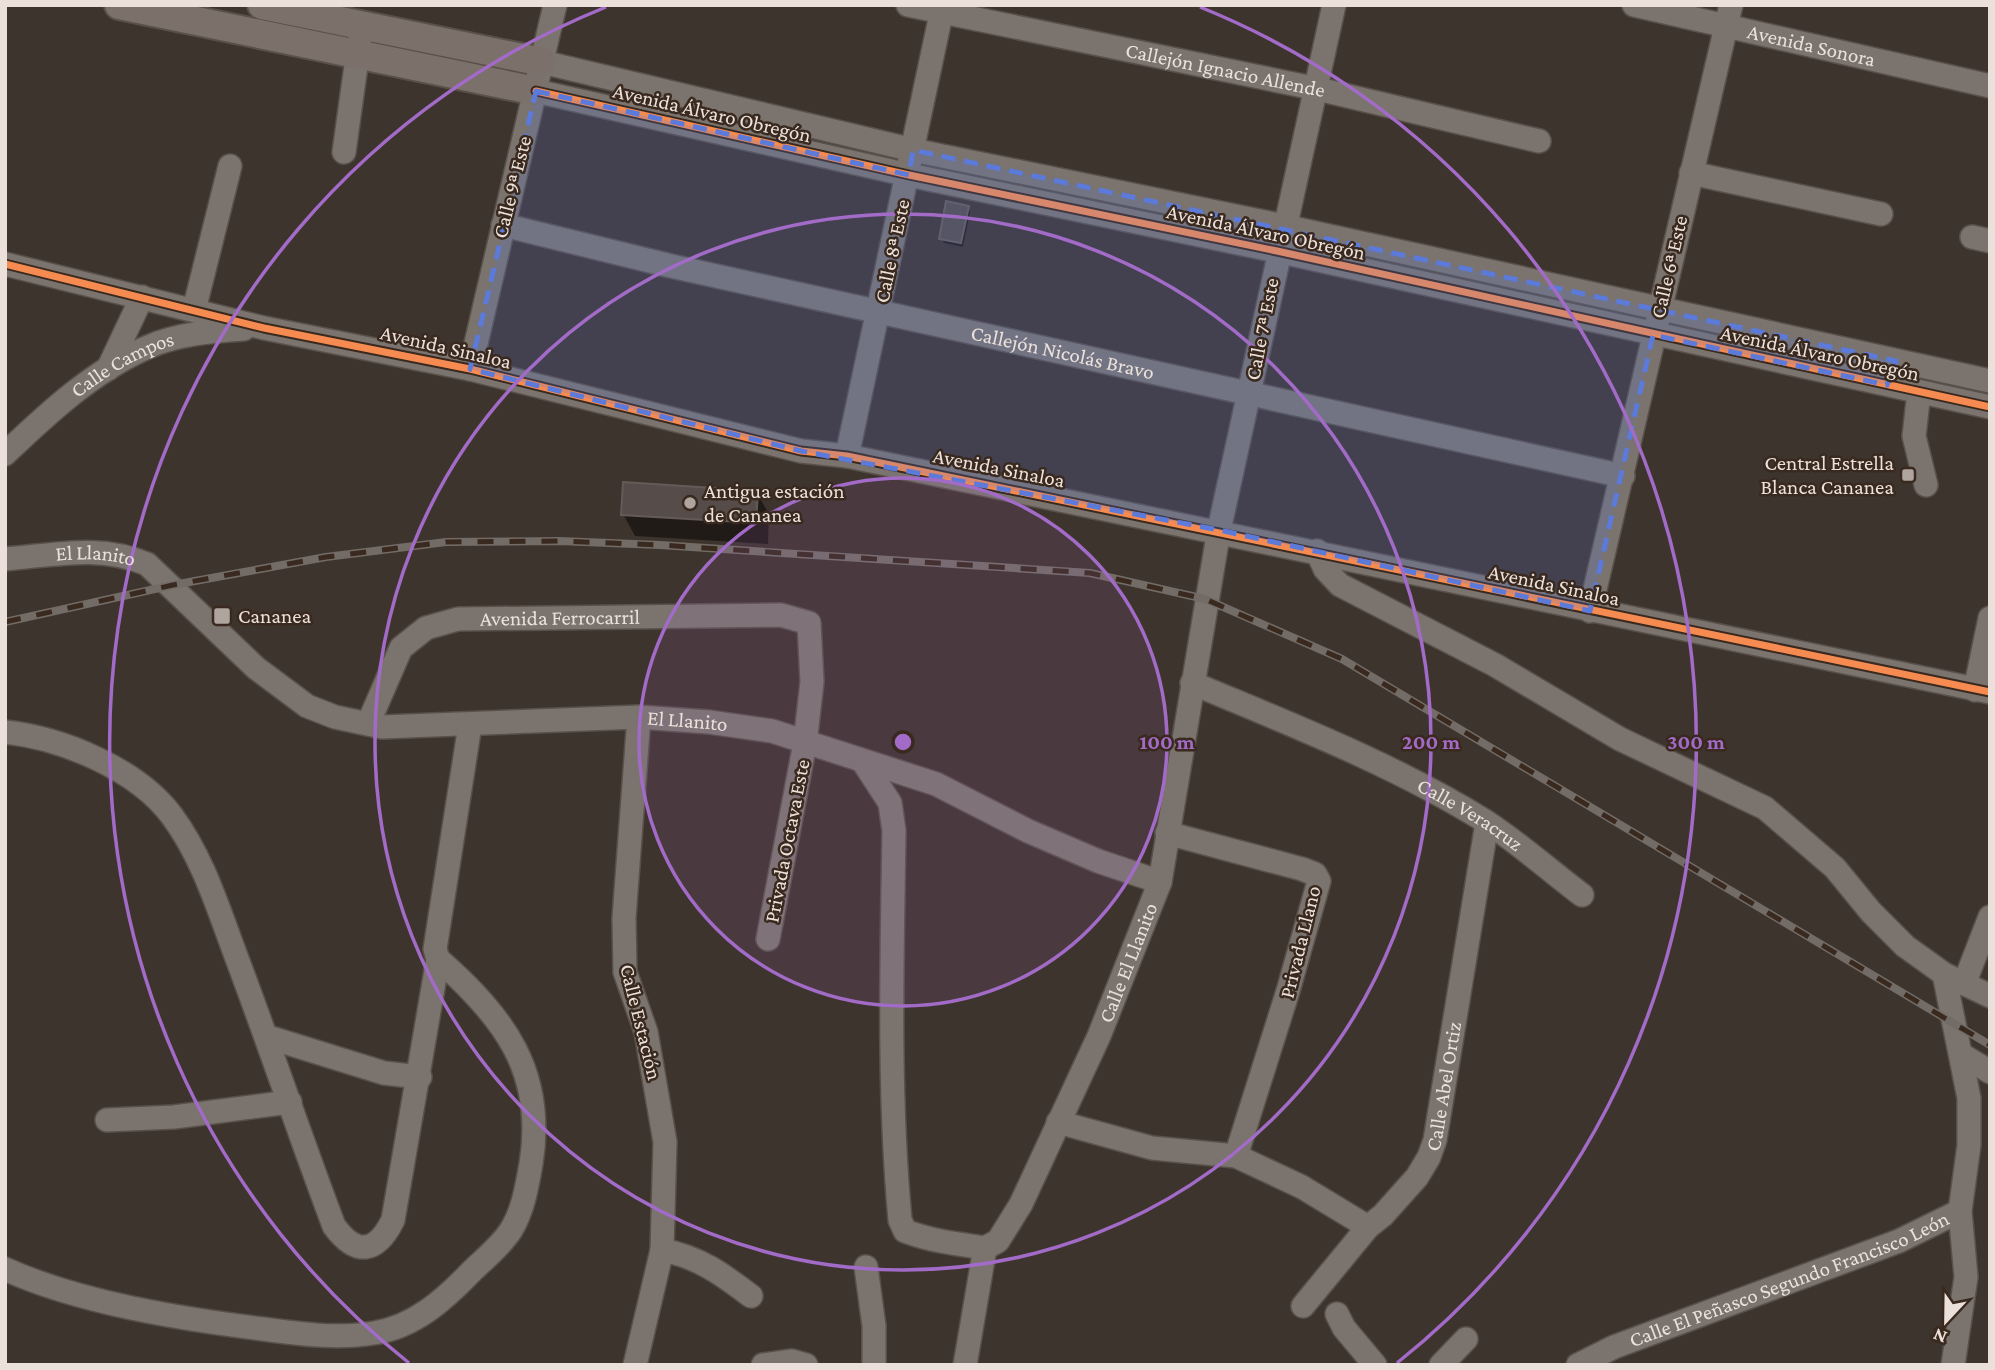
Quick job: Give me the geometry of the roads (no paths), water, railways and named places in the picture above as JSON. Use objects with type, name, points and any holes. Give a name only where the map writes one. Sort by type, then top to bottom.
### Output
[{"type":"main road","name":"Avenida Álvaro Obregón","points":[[119,5],[151,9],[536,91]]},
{"type":"main road","name":"Avenida Álvaro Obregón","points":[[262,5],[542,62]]},
{"type":"street","name":"Calle 9ª Este","points":[[470,369],[555,5]]},
{"type":"street","name":"Callejón Ignacio Allende","points":[[908,5],[942,9],[1318,89],[1539,141]]},
{"type":"street","name":"Calle 7ª Este","points":[[1219,530],[1278,251],[1318,89],[1334,5]]},
{"type":"street","name":"Avenida Sonora","points":[[1633,5],[1729,16],[1990,86]]},
{"type":"street","name":"Calle 8ª Este","points":[[847,456],[909,175],[942,9]]},
{"type":"street","name":"Calle 6ª Este","points":[[1590,611],[1729,16]]},
{"type":"street","points":[[344,152],[356,54],[363,25]]},
{"type":"street","name":"Avenida Álvaro Obregón","points":[[542,62],[913,150],[1284,226],[1990,382]]},
{"type":"street","name":"Avenida Álvaro Obregón","points":[[536,91],[909,175],[1278,251],[1990,407]]},
{"type":"street","points":[[194,310],[230,166]]},
{"type":"street","points":[[1691,173],[1881,214]]},
{"type":"street","points":[[1150,225],[1157,199]]},
{"type":"street","name":"Callejón Nicolás Bravo","points":[[503,225],[671,266],[1623,476]]},
{"type":"street","name":"Avenida Sinaloa","points":[[5,264],[264,328],[470,369],[801,451],[847,456],[1219,530],[1590,611],[1982,691]]},
{"type":"street","points":[[1516,305],[1520,278]]},
{"type":"street","points":[[108,369],[142,297]]},
{"type":"street","name":"Calle Campos","points":[[5,454],[47,414],[108,369],[150,346],[208,332],[264,328]]},
{"type":"street","points":[[1887,385],[1896,360]]},
{"type":"street","points":[[1920,392],[1914,436],[1927,485]]},
{"type":"street","name":"Calle El Llanito","points":[[985,1248],[998,1241],[1009,1228],[1109,1011],[1160,882],[1219,530]]},
{"type":"street","name":"El Llanito","points":[[5,559],[96,550],[124,555],[147,564],[256,668],[307,706],[335,718],[382,727],[639,717],[709,722],[772,731],[864,763],[936,784],[1028,831],[1160,882]]},
{"type":"street","points":[[1317,551],[1325,569],[1340,585],[1495,665],[1620,738],[1765,808],[1835,868],[1871,912],[1905,946],[1954,979],[1990,996]]},
{"type":"street","name":"Avenida Ferrocarril","points":[[368,724],[401,648],[426,628],[458,619],[781,615],[809,624]]},
{"type":"street","points":[[1982,691],[1990,618]]},
{"type":"street","name":"Privada Octava Este","points":[[768,939],[805,743],[812,682],[809,624]]},
{"type":"street","name":"Calle Veracruz","points":[[1192,683],[1326,739],[1409,778],[1487,823],[1582,895]]},
{"type":"street","name":"Calle Estación","points":[[635,1365],[662,1250],[665,1142],[646,1032],[631,996],[625,971],[624,918],[639,717]]},
{"type":"street","points":[[5,732],[67,745],[103,762],[135,783],[171,815],[200,862],[268,1037],[334,1226],[346,1242],[360,1247],[373,1247],[385,1237],[393,1220],[420,1077],[438,959],[437,937],[470,725]]},
{"type":"street","points":[[864,763],[890,803],[894,831],[891,1065],[900,1220],[905,1231],[917,1236],[942,1243],[985,1248],[965,1365]]},
{"type":"street","name":"Calle Abel Ortiz","points":[[1303,1306],[1368,1227],[1383,1215],[1417,1177],[1429,1157],[1435,1140],[1487,823]]},
{"type":"street","name":"Privada Llano","points":[[1167,833],[1302,869],[1315,874],[1318,881],[1288,991],[1236,1156]]},
{"type":"street","points":[[1953,1365],[1966,1277],[1960,1211],[1969,1145],[1969,1098],[1954,979],[1990,917]]},
{"type":"street","points":[[5,1269],[76,1294],[205,1322],[324,1337],[376,1333],[422,1317],[510,1233],[527,1190],[534,1146],[535,1116],[527,1070],[509,1036],[486,1004],[438,959]]},
{"type":"street","points":[[268,1037],[384,1073],[420,1077]]},
{"type":"street","points":[[1962,1055],[1990,1072]]},
{"type":"street","points":[[107,1120],[174,1117],[290,1102]]},
{"type":"street","points":[[1058,1122],[1152,1149],[1236,1156],[1302,1187],[1368,1227]]},
{"type":"street","name":"Calle El Peñasco Segundo Francisco León","points":[[1578,1365],[1614,1347],[1899,1241],[1960,1211]]},
{"type":"street","points":[[662,1250],[689,1255],[710,1265],[751,1296]]},
{"type":"street","points":[[866,1267],[874,1326],[874,1365]]},
{"type":"street","points":[[1337,1314],[1344,1328],[1375,1365]]},
{"type":"street","points":[[1441,1365],[1466,1339]]},
{"type":"street","points":[[763,1365],[792,1361],[806,1365]]},
{"type":"railway","points":[[5,622],[173,585],[326,557],[446,542],[559,541],[660,545],[1090,573],[1205,599],[1342,659],[1990,1045]]},
{"type":"place","name":"Central Estrella Blanca Cananea","points":[[1908,475]]},
{"type":"place","name":"Antigua estación de Cananea","points":[[690,503]]},
{"type":"place","name":"Cananea","points":[[222,616]]}]
